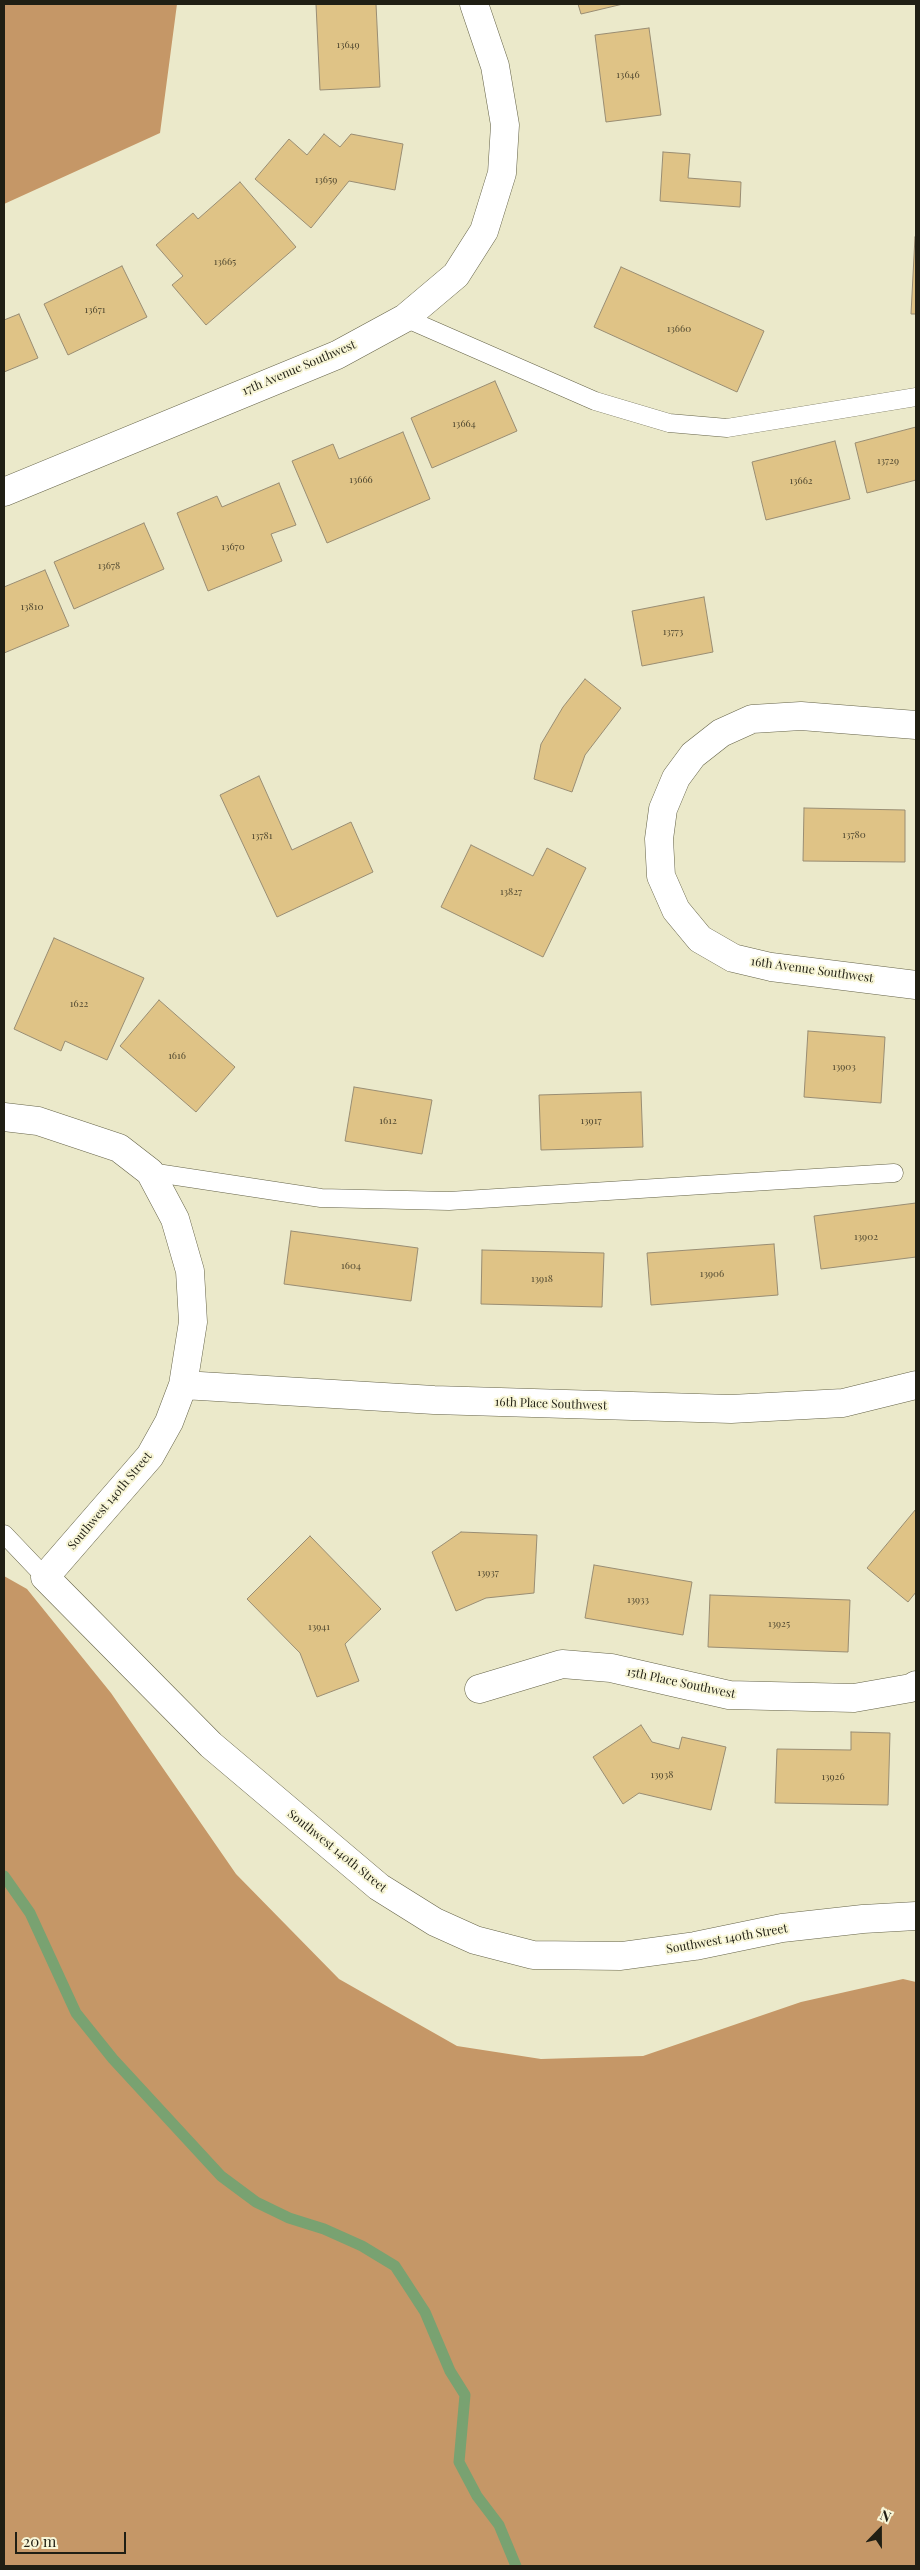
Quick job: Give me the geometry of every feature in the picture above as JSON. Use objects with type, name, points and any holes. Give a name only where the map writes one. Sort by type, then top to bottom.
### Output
[{"type":"street","name":"17th Avenue Southwest","points":[[4,492],[337,354],[405,318],[456,275],[484,231],[502,172],[505,125],[495,66],[474,4]]},
{"type":"street","name":"16th Avenue Southwest","points":[[916,725],[801,716],[752,719],[721,733],[693,755],[676,778],[663,809],[659,838],[662,876],[676,910],[700,940],[733,958],[771,967],[916,986]]},
{"type":"street","name":"Southwest 140th Street","points":[[4,1117],[38,1121],[119,1148],[150,1172],[175,1219],[190,1271],[193,1322],[183,1385],[169,1422],[150,1456],[45,1577],[211,1744],[379,1887],[435,1922],[475,1940],[533,1955],[621,1956],[695,1946],[782,1928],[863,1919],[916,1916]]},
{"type":"street","name":"16th Place Southwest","points":[[183,1385],[434,1400],[731,1409],[843,1403],[916,1384]]},
{"type":"street","name":"15th Place Southwest","points":[[479,1689],[562,1664],[611,1668],[729,1695],[854,1698],[910,1688],[916,1685]]},
{"type":"lane","points":[[405,318],[595,401],[669,423],[726,428],[916,397]]},
{"type":"lane","points":[[150,1172],[321,1198],[449,1201],[894,1173]]},
{"type":"lane","name":"Southwest 140th Street","points":[[4,1534],[20,1548],[45,1577]]},
{"type":"shaded area","points":[[4,4],[177,4],[160,133],[4,204]]},
{"type":"shaded area","points":[[4,1576],[27,1589],[111,1693],[236,1874],[339,1979],[457,2046],[541,2059],[643,2056],[801,2002],[903,1979],[916,1982],[916,2566],[4,2566]]},
{"type":"building","points":[[316,4],[376,4],[380,87],[320,90]]},
{"type":"building","points":[[578,4],[623,4],[581,14]]},
{"type":"building","points":[[649,28],[661,115],[606,122],[595,35]]},
{"type":"building","points":[[324,134],[340,147],[351,134],[403,144],[395,190],[349,181],[311,228],[255,179],[289,139],[307,155]]},
{"type":"building","points":[[663,152],[690,154],[688,178],[741,182],[740,207],[660,201]]},
{"type":"building","points":[[240,182],[296,247],[206,325],[172,285],[183,276],[156,245],[193,213],[198,219]]},
{"type":"building","points":[[915,237],[916,314],[911,314]]},
{"type":"building","points":[[122,266],[147,317],[68,355],[44,304]]},
{"type":"building","points":[[621,267],[764,331],[737,392],[594,327]]},
{"type":"building","points":[[19,314],[38,358],[4,372],[4,320]]},
{"type":"building","points":[[495,381],[517,431],[432,468],[411,418]]},
{"type":"building","points":[[916,427],[916,480],[867,493],[855,443]]},
{"type":"building","points":[[403,432],[430,499],[327,543],[292,461],[333,444],[339,459]]},
{"type":"building","points":[[835,441],[850,499],[766,520],[752,462]]},
{"type":"building","points":[[279,483],[296,525],[271,534],[282,561],[208,591],[177,513],[217,496],[222,507]]},
{"type":"building","points":[[144,523],[164,569],[74,609],[54,562]]},
{"type":"building","points":[[45,570],[69,626],[4,653],[4,587]]},
{"type":"building","points":[[704,597],[713,652],[642,666],[632,611]]},
{"type":"building","points":[[585,679],[621,708],[585,755],[572,792],[534,779],[541,744],[563,707]]},
{"type":"building","points":[[259,776],[292,850],[351,822],[373,872],[277,917],[220,795]]},
{"type":"building","points":[[804,808],[905,810],[905,862],[803,861]]},
{"type":"building","points":[[471,845],[533,876],[547,848],[586,868],[543,957],[441,907]]},
{"type":"building","points":[[54,938],[144,978],[107,1060],[65,1041],[61,1051],[14,1029]]},
{"type":"building","points":[[159,1000],[235,1067],[196,1112],[120,1046]]},
{"type":"building","points":[[808,1031],[885,1037],[881,1103],[804,1097]]},
{"type":"building","points":[[354,1087],[432,1100],[422,1154],[345,1141]]},
{"type":"building","points":[[641,1092],[643,1147],[541,1150],[539,1095]]},
{"type":"building","points":[[916,1203],[916,1257],[821,1269],[814,1216]]},
{"type":"building","points":[[291,1231],[418,1248],[411,1301],[284,1284]]},
{"type":"building","points":[[774,1244],[778,1295],[651,1305],[647,1253]]},
{"type":"building","points":[[482,1250],[604,1253],[602,1307],[481,1304]]},
{"type":"building","points":[[916,1509],[916,1592],[908,1602],[867,1568]]},
{"type":"building","points":[[461,1532],[537,1535],[534,1593],[486,1598],[456,1611],[432,1552]]},
{"type":"building","points":[[310,1536],[381,1609],[345,1644],[359,1681],[317,1697],[300,1653],[247,1599]]},
{"type":"building","points":[[594,1565],[692,1582],[683,1635],[585,1618]]},
{"type":"building","points":[[710,1595],[850,1600],[848,1652],[708,1647]]},
{"type":"building","points":[[641,1725],[652,1742],[679,1749],[682,1737],[726,1747],[711,1810],[639,1793],[623,1804],[593,1757]]},
{"type":"building","points":[[851,1732],[890,1733],[888,1805],[775,1803],[777,1749],[851,1750]]},
{"type":"waterway","points":[[4,1876],[30,1913],[76,2013],[113,2059],[221,2176],[256,2202],[289,2218],[324,2229],[362,2246],[395,2266],[425,2312],[450,2371],[465,2395],[459,2462],[477,2496],[499,2525],[516,2566]]}]
